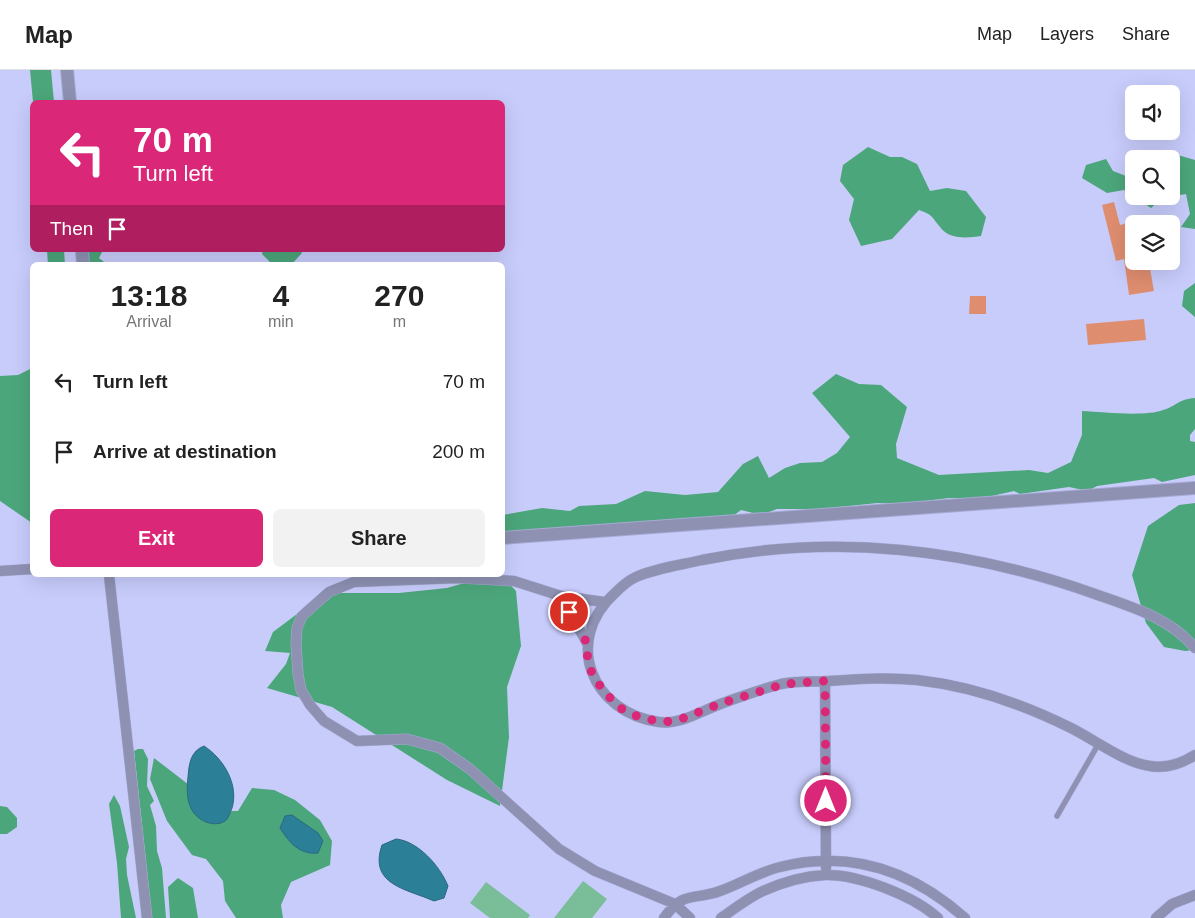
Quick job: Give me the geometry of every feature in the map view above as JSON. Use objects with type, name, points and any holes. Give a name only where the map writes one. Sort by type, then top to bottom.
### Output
[{"type":"street","points":[[67,70],[70,100]]},
{"type":"street","points":[[505,538],[1195,488]]},
{"type":"street","points":[[1195,648],[1158,618],[1068,584],[980,560],[922,552],[828,545],[737,553],[679,565],[636,577],[604,602],[592,621],[587,643],[587,654],[592,674],[605,693],[622,709],[639,717],[661,722],[676,721],[722,703],[784,684],[890,678],[922,681],[972,691],[1022,706],[1100,743],[1129,760],[1149,766],[1166,767],[1182,763],[1195,755]]},
{"type":"street","points":[[0,571],[30,569]]},
{"type":"street","points":[[109,577],[147,918]]},
{"type":"street","points":[[604,602],[561,596],[514,581],[458,578],[354,582],[329,592],[302,616],[297,628],[296,643],[301,690],[310,705],[324,721],[357,741],[407,739],[440,748],[470,769],[539,834],[579,863],[676,904],[690,918]]},
{"type":"street","points":[[561,596],[587,643]]},
{"type":"street","points":[[825,681],[826,875]]},
{"type":"street","points":[[666,917],[676,904],[686,897],[720,892],[778,868],[826,861],[879,867],[906,877],[926,887],[965,918]]},
{"type":"street","points":[[721,918],[762,892],[782,884],[826,875],[868,882],[891,890],[938,918]]},
{"type":"street","points":[[1156,918],[1172,904],[1195,895]]},
{"type":"lane","points":[[1057,816],[1100,743]]},
{"type":"green space","points":[[30,70],[51,70],[54,100],[33,100]]},
{"type":"green space","points":[[868,147],[890,157],[902,157],[917,164],[930,191],[947,188],[966,191],[986,217],[981,236],[965,237],[948,234],[931,216],[919,210],[892,239],[861,246],[849,220],[854,199],[840,181],[843,165]]},
{"type":"green space","points":[[1180,156],[1195,160],[1195,229],[1181,227],[1190,214],[1186,194],[1180,195]]},
{"type":"green space","points":[[1106,159],[1113,171],[1125,176],[1125,191],[1107,193],[1082,178],[1086,165]]},
{"type":"green space","points":[[47,252],[64,252],[65,262],[48,262]]},
{"type":"green space","points":[[87,252],[102,252],[99,258],[104,262],[87,262]]},
{"type":"green space","points":[[262,252],[302,253],[294,262],[270,262],[262,254]]},
{"type":"green space","points":[[1195,283],[1195,317],[1182,306],[1184,291]]},
{"type":"green space","points":[[30,369],[30,522],[0,501],[0,376],[18,375]]},
{"type":"green space","points":[[836,374],[859,384],[881,385],[907,407],[896,444],[897,458],[939,475],[1029,470],[1048,473],[1071,462],[1082,435],[1082,411],[1124,414],[1155,412],[1181,401],[1195,398],[1195,429],[1190,435],[1190,441],[1195,442],[1195,475],[1162,482],[1154,478],[1097,486],[1088,491],[1069,487],[1020,494],[1014,491],[983,498],[949,498],[901,504],[878,503],[819,509],[777,509],[761,515],[741,510],[733,516],[505,533],[505,515],[542,508],[570,511],[579,506],[616,504],[645,491],[685,495],[718,492],[743,464],[758,456],[769,478],[785,468],[800,463],[822,462],[837,453],[850,437],[812,393]]},
{"type":"green space","points":[[1195,503],[1195,650],[1185,651],[1164,647],[1146,623],[1132,575],[1148,526],[1179,505]]},
{"type":"green space","points":[[505,579],[516,591],[521,646],[507,687],[509,737],[500,806],[447,780],[332,707],[267,688],[286,664],[290,653],[265,651],[273,632],[325,593],[399,593],[447,588],[475,580]]},
{"type":"green space","points":[[143,749],[148,759],[147,786],[154,801],[150,805],[156,826],[157,851],[162,868],[166,918],[152,918],[134,751]]},
{"type":"green space","points":[[154,758],[223,811],[238,811],[252,788],[274,790],[295,800],[320,820],[332,841],[330,865],[291,882],[281,905],[283,918],[236,918],[225,901],[223,881],[206,859],[192,855],[167,821],[150,779]]},
{"type":"green space","points":[[114,795],[120,806],[129,847],[126,859],[127,875],[136,918],[121,918],[117,863],[109,804]]},
{"type":"green space","points":[[0,806],[7,807],[17,818],[17,827],[7,834],[0,834]]},
{"type":"green space","points":[[178,878],[193,888],[198,918],[170,918],[168,887]]},
{"type":"green space","points":[[583,881],[607,899],[592,918],[554,918]]},
{"type":"green space","points":[[486,882],[530,915],[528,918],[490,918],[470,903]]},
{"type":"water","points":[[204,746],[223,765],[228,773],[233,790],[232,808],[225,821],[218,824],[208,823],[200,819],[191,809],[189,803],[187,784],[190,762],[193,754]]},
{"type":"water","points":[[292,815],[318,833],[323,841],[318,853],[300,850],[283,833],[280,828],[285,816]]},
{"type":"water","points":[[396,839],[412,844],[420,849],[440,870],[448,886],[444,898],[434,901],[402,889],[385,877],[380,869],[379,858],[382,845]]},
{"type":"building","points":[[1114,202],[1120,225],[1125,224],[1125,266],[1124,259],[1116,261],[1102,205]]},
{"type":"building","points":[[1126,270],[1150,270],[1154,291],[1129,295]]},
{"type":"building","points":[[970,296],[986,296],[986,314],[969,314]]},
{"type":"building","points":[[1144,319],[1146,340],[1088,345],[1086,324]]},
{"type":"route","points":[[569,612],[587,643],[587,654],[592,674],[605,693],[622,709],[639,717],[661,722],[676,721],[761,690],[784,684],[825,681],[826,801]]}]
